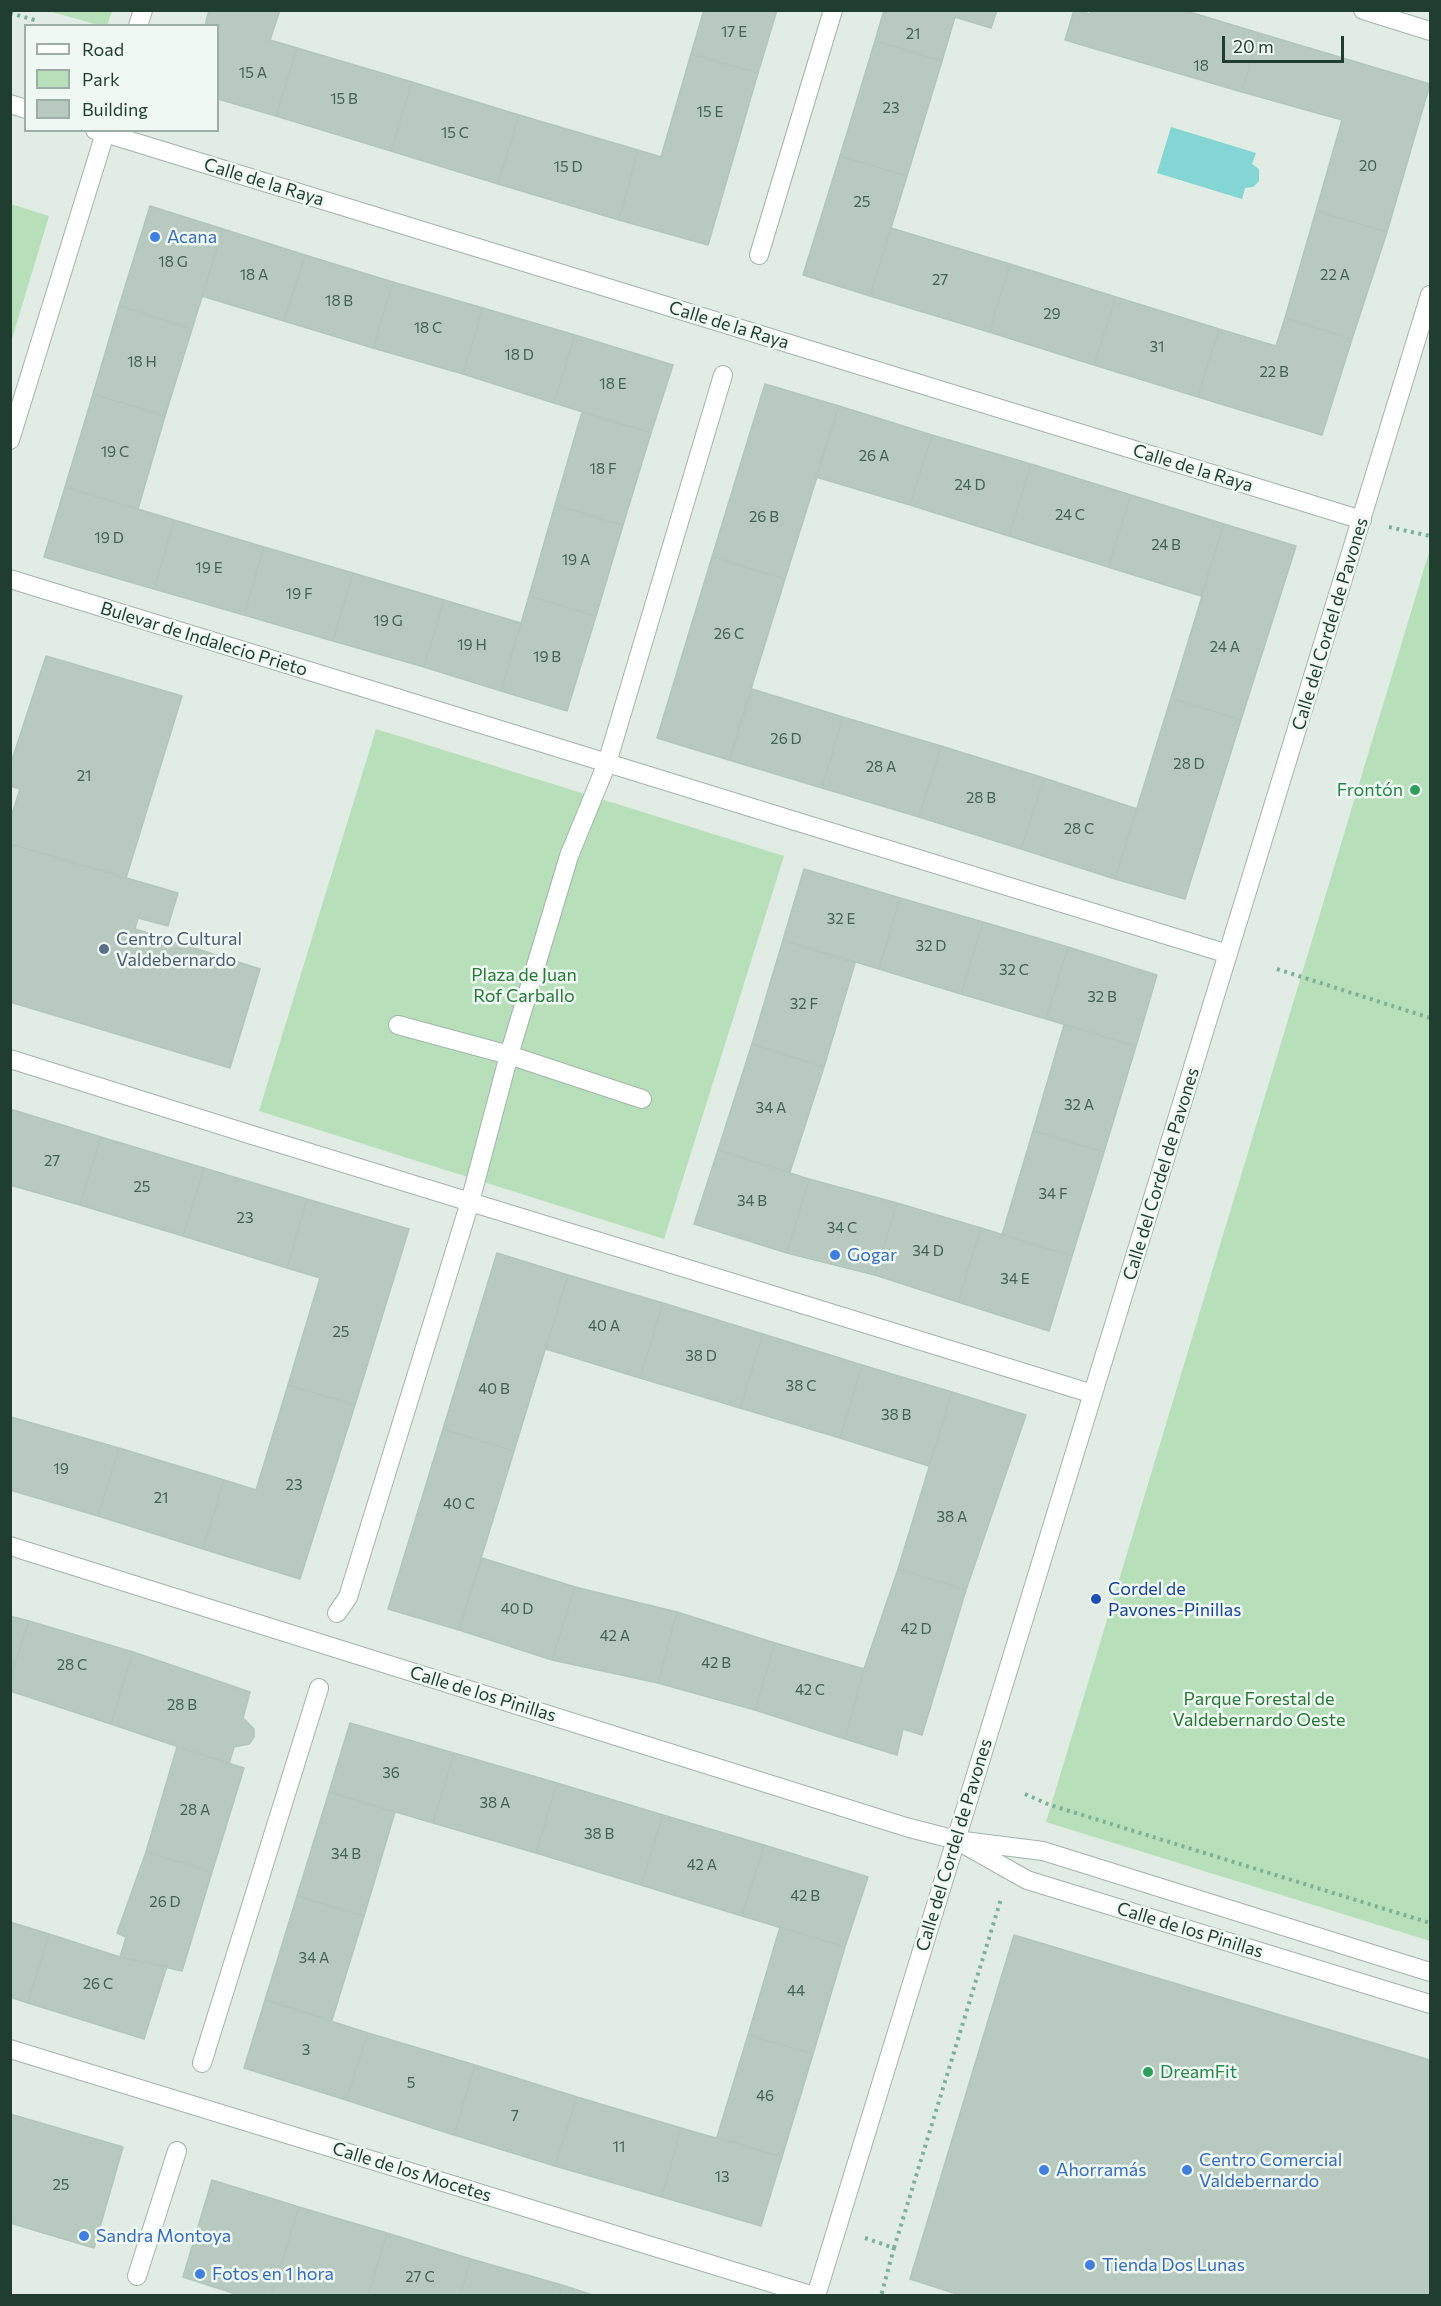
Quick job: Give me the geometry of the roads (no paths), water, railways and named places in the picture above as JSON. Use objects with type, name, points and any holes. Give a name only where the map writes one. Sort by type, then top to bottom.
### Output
[{"type":"street","points":[[759,255],[833,10]]},
{"type":"street","points":[[1363,10],[1431,31]]},
{"type":"street","points":[[10,440],[102,132]]},
{"type":"street","name":"Calle de la Raya","points":[[102,132],[1362,520]]},
{"type":"street","name":"Calle del Cordel de Pavones","points":[[815,2295],[1431,295]]},
{"type":"street","points":[[337,1613],[348,1597],[470,1202],[508,1056],[569,856],[607,763],[723,375]]},
{"type":"street","name":"Bulevar de Indalecio Prieto","points":[[10,579],[1228,954]]},
{"type":"street","points":[[399,1025],[508,1056],[642,1099]]},
{"type":"street","points":[[10,1059],[1093,1394]]},
{"type":"street","name":"Calle de los Pinillas","points":[[10,1546],[906,1827],[956,1840],[1043,1851],[1431,1972]]},
{"type":"street","points":[[202,2063],[319,1688]]},
{"type":"street","name":"Calle de los Pinillas","points":[[956,1840],[1027,1880],[1431,2004]]},
{"type":"street","name":"Calle de los Mocetes","points":[[10,2049],[815,2295]]},
{"type":"street","points":[[137,2276],[177,2151]]},
{"type":"water","points":[[1171,127],[1256,153],[1252,164],[1259,169],[1259,181],[1253,187],[1245,188],[1242,199],[1157,173]]},
{"type":"place","name":"Acana","points":[[155,237]]},
{"type":"place","name":"Frontón","points":[[1415,790]]},
{"type":"place","name":"Centro Cultural Valdebernardo","points":[[104,949]]},
{"type":"place","name":"Gogar","points":[[835,1255]]},
{"type":"place","name":"Cordel de Pavones-Pinillas","points":[[1096,1599]]},
{"type":"place","name":"DreamFit","points":[[1148,2072]]},
{"type":"place","name":"Ahorramás","points":[[1044,2170]]},
{"type":"place","name":"Centro Comercial Valdebernardo","points":[[1187,2170]]},
{"type":"place","name":"Sandra Montoya","points":[[84,2236]]},
{"type":"place","name":"Tienda Dos Lunas","points":[[1090,2265]]},
{"type":"place","name":"Fotos en 1 hora","points":[[200,2274]]},
{"type":"park label","name":"Plaza de Juan Rof Carballo","points":[[524,985]]},
{"type":"park label","name":"Parque Forestal de Valdebernardo Oeste","points":[[1259,1709]]}]
